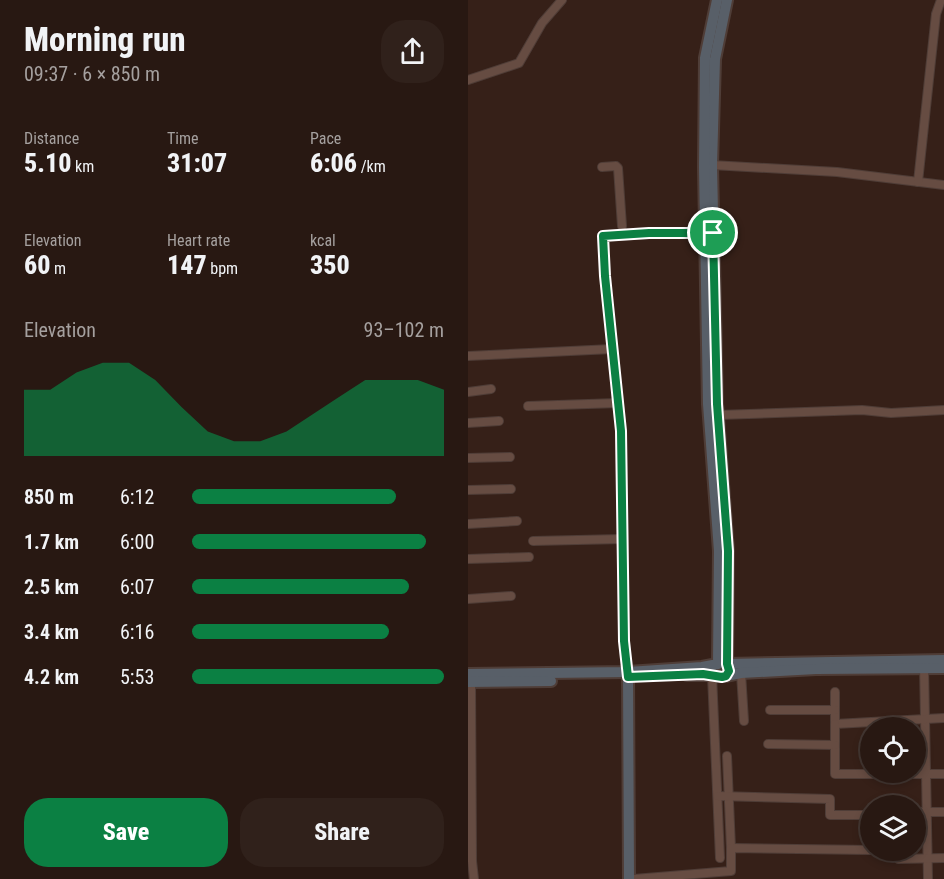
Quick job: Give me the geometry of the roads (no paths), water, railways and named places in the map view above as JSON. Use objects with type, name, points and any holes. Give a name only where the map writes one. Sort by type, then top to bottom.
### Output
[{"type":"street","points":[[468,80],[519,63],[542,23],[562,0]]},
{"type":"street","points":[[717,0],[705,58],[709,233],[718,414],[728,551],[720,671]]},
{"type":"street","points":[[720,858],[719,551],[708,404],[709,233],[715,59],[727,0]]},
{"type":"street","points":[[918,182],[936,14],[940,0]]},
{"type":"street","points":[[712,165],[837,172],[944,185]]},
{"type":"street","points":[[603,167],[616,166],[618,168],[622,231]]},
{"type":"street","points":[[629,879],[628,674],[624,641],[621,431],[603,236],[622,231],[709,233]]},
{"type":"street","points":[[468,357],[612,349]]},
{"type":"street","points":[[468,392],[491,389]]},
{"type":"street","points":[[528,406],[618,403]]},
{"type":"street","points":[[718,414],[944,410]]},
{"type":"street","points":[[468,423],[499,421]]},
{"type":"street","points":[[468,458],[510,457]]},
{"type":"street","points":[[468,490],[511,489]]},
{"type":"street","points":[[468,524],[517,521]]},
{"type":"street","points":[[533,541],[622,539]]},
{"type":"street","points":[[468,559],[529,557]]},
{"type":"street","points":[[468,599],[511,596]]},
{"type":"street","points":[[474,879],[470,855],[469,679],[628,674],[702,667],[741,673],[924,664],[944,660]]},
{"type":"street","points":[[720,671],[924,664],[944,668]]},
{"type":"street","points":[[924,664],[925,717]]},
{"type":"street","points":[[741,673],[744,721]]},
{"type":"street","points":[[835,692],[835,774],[860,774]]},
{"type":"street","points":[[770,711],[835,710]]},
{"type":"street","points":[[926,719],[944,718]]},
{"type":"street","points":[[836,724],[860,723]]},
{"type":"street","points":[[768,744],[835,745]]},
{"type":"street","points":[[634,879],[732,875],[727,756]]},
{"type":"street","points":[[928,879],[926,775],[944,774]]},
{"type":"street","points":[[718,796],[830,799],[830,815],[860,815]]},
{"type":"street","points":[[927,812],[944,812]]},
{"type":"street","points":[[731,848],[860,850]]},
{"type":"street","points":[[928,858],[944,858]]}]
